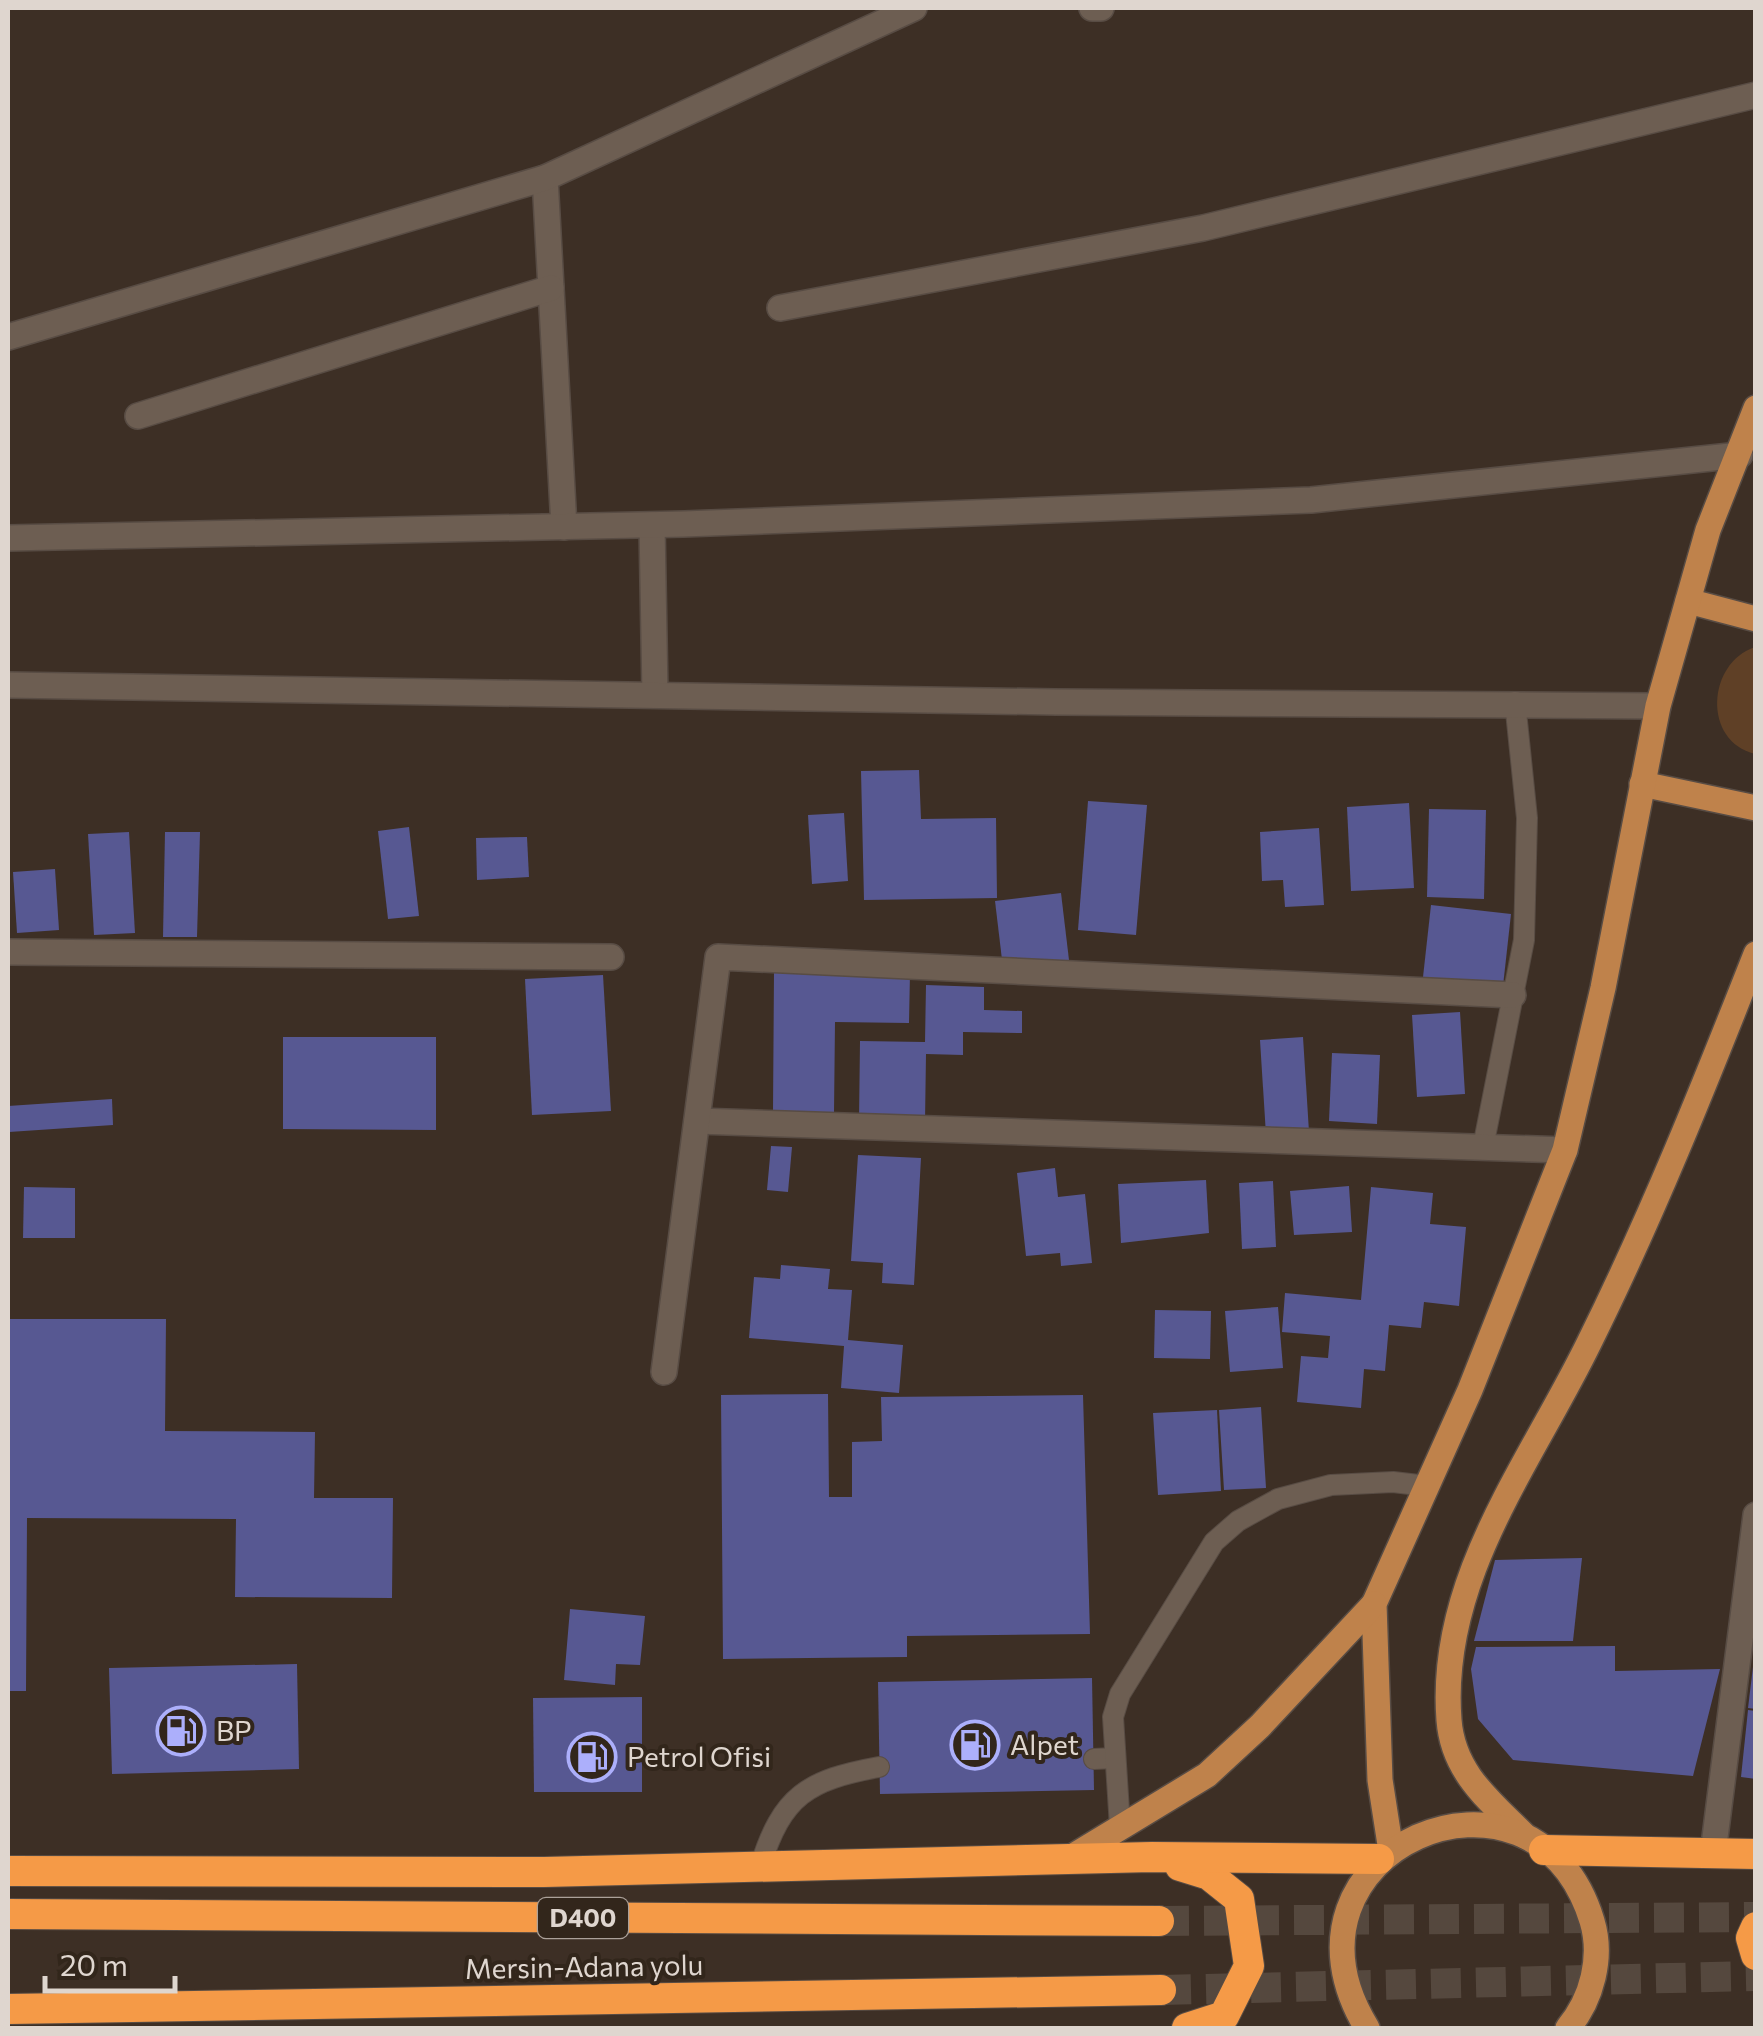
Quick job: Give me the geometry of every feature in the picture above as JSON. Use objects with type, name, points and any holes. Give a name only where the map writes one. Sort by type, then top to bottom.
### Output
[{"type":"highway","points":[[1535,1843],[1756,1854]]},
{"type":"highway","points":[[8,1870],[760,1867],[1386,1855]]},
{"type":"highway","points":[[1152,1857],[1209,1874],[1239,1898],[1248,1966],[1224,2016],[1187,2028]]},
{"type":"highway","name":"Mersin-Adana yolu","points":[[8,1914],[1158,1922]]},
{"type":"highway","points":[[1756,1928],[1751,1938],[1756,1954]]},
{"type":"highway","name":"Mersin-Adana yolu","points":[[8,2009],[1161,1990]]},
{"type":"main road","points":[[1067,1860],[1207,1775],[1260,1726],[1374,1604],[1427,1486],[1564,1150],[1604,988],[1658,706],[1708,530],[1756,408]]},
{"type":"main road","points":[[1688,601],[1756,618]]},
{"type":"main road","points":[[1642,784],[1756,808]]},
{"type":"main road","points":[[1568,2028],[1580,2015],[1594,1976],[1596,1934],[1584,1894],[1560,1860],[1535,1843],[1462,1773],[1449,1722],[1450,1640],[1474,1562],[1604,1312],[1682,1143],[1756,954]]},
{"type":"main road","points":[[1374,1604],[1386,1855]]},
{"type":"main road","points":[[1368,2028],[1350,1999],[1345,1981],[1341,1962],[1344,1925],[1357,1889],[1386,1855],[1412,1837],[1448,1825],[1488,1824],[1535,1843]]},
{"type":"street","points":[[8,337],[545,178],[914,8]]},
{"type":"street","points":[[1092,8],[1102,8]]},
{"type":"street","points":[[780,308],[1203,228],[1756,95]]},
{"type":"street","points":[[545,178],[564,527]]},
{"type":"street","points":[[138,416],[551,288]]},
{"type":"street","points":[[8,538],[652,525],[1311,500],[1740,455]]},
{"type":"street","points":[[652,525],[655,695]]},
{"type":"street","points":[[8,685],[1658,706]]},
{"type":"street","points":[[8,952],[611,957]]},
{"type":"street","points":[[664,1372],[718,957],[1514,995]]},
{"type":"street","points":[[696,1121],[1564,1150]]},
{"type":"street","points":[[1713,1854],[1756,1515]]},
{"type":"lane","points":[[1484,1147],[1514,995],[1528,879],[1516,702]]},
{"type":"lane","points":[[1120,1827],[1104,1758],[1113,1718],[1135,1662],[1214,1542],[1238,1521],[1278,1498],[1331,1485],[1393,1482],[1427,1486]]},
{"type":"lane","points":[[760,1867],[782,1812],[803,1792],[832,1776],[880,1766]]},
{"type":"shaded area","points":[[1756,647],[1755,754],[1738,746],[1726,734],[1717,702],[1727,669],[1739,656]]},
{"type":"building","points":[[919,770],[921,819],[996,818],[997,898],[864,900],[861,771]]},
{"type":"building","points":[[1088,801],[1147,805],[1136,935],[1078,930]]},
{"type":"building","points":[[1409,803],[1414,888],[1351,891],[1347,807]]},
{"type":"building","points":[[1429,809],[1486,810],[1484,899],[1427,897]]},
{"type":"building","points":[[844,813],[848,881],[812,884],[808,815]]},
{"type":"building","points":[[409,827],[419,916],[388,919],[378,831]]},
{"type":"building","points":[[1319,828],[1324,905],[1285,907],[1283,880],[1262,881],[1260,832]]},
{"type":"building","points":[[129,832],[135,933],[94,935],[88,834]]},
{"type":"building","points":[[165,832],[200,832],[197,937],[163,937]]},
{"type":"building","points":[[527,837],[529,877],[477,880],[476,838]]},
{"type":"building","points":[[55,869],[59,930],[17,933],[13,872]]},
{"type":"building","points":[[1061,893],[1069,960],[1003,968],[995,901]]},
{"type":"building","points":[[1431,905],[1511,914],[1503,986],[1423,977]]},
{"type":"building","points":[[774,971],[910,973],[909,1023],[835,1022],[834,1113],[773,1112]]},
{"type":"building","points":[[603,975],[611,1111],[532,1115],[525,979]]},
{"type":"building","points":[[926,985],[984,987],[984,1010],[1022,1011],[1022,1033],[963,1032],[963,1055],[926,1054],[925,1122],[859,1121],[860,1041],[925,1042]]},
{"type":"building","points":[[1460,1012],[1465,1094],[1417,1097],[1412,1015]]},
{"type":"building","points":[[283,1037],[436,1037],[436,1130],[283,1129]]},
{"type":"building","points":[[1303,1037],[1309,1132],[1266,1135],[1260,1040]]},
{"type":"building","points":[[1332,1053],[1380,1055],[1377,1124],[1329,1121]]},
{"type":"building","points":[[112,1099],[113,1125],[9,1132],[8,1106]]},
{"type":"building","points":[[771,1146],[792,1147],[788,1192],[767,1190]]},
{"type":"building","points":[[858,1155],[921,1158],[914,1285],[882,1283],[883,1263],[851,1261]]},
{"type":"building","points":[[1055,1168],[1058,1197],[1085,1194],[1092,1263],[1061,1266],[1060,1253],[1026,1256],[1017,1173]]},
{"type":"building","points":[[1206,1180],[1209,1233],[1121,1243],[1118,1184]]},
{"type":"building","points":[[1273,1181],[1276,1247],[1242,1249],[1239,1183]]},
{"type":"building","points":[[1349,1186],[1352,1232],[1294,1235],[1290,1191]]},
{"type":"building","points":[[24,1187],[75,1188],[75,1238],[23,1238]]},
{"type":"building","points":[[1371,1187],[1433,1193],[1430,1224],[1466,1227],[1459,1306],[1424,1302],[1421,1328],[1389,1325],[1385,1371],[1364,1369],[1361,1408],[1297,1402],[1301,1356],[1328,1358],[1330,1336],[1282,1332],[1285,1293],[1361,1300]]},
{"type":"building","points":[[781,1265],[830,1269],[828,1289],[852,1290],[848,1340],[903,1345],[899,1393],[841,1388],[844,1346],[749,1338],[754,1277],[780,1279]]},
{"type":"building","points":[[1278,1307],[1283,1368],[1230,1372],[1225,1311]]},
{"type":"building","points":[[1155,1310],[1211,1311],[1210,1359],[1154,1358]]},
{"type":"building","points":[[8,1319],[166,1319],[165,1431],[315,1432],[314,1498],[393,1498],[392,1598],[235,1597],[236,1519],[27,1518],[26,1691],[8,1691]]},
{"type":"building","points":[[828,1394],[829,1497],[852,1497],[852,1442],[882,1441],[881,1397],[1083,1395],[1090,1634],[907,1636],[907,1657],[723,1659],[721,1395]]},
{"type":"building","points":[[1261,1407],[1266,1488],[1224,1490],[1219,1410]]},
{"type":"building","points":[[1217,1410],[1221,1491],[1158,1495],[1153,1413]]},
{"type":"building","points":[[1582,1558],[1573,1641],[1474,1641],[1495,1560]]},
{"type":"building","points":[[570,1609],[645,1616],[640,1665],[616,1664],[615,1685],[564,1680]]},
{"type":"building","points":[[1615,1646],[1615,1671],[1720,1669],[1693,1776],[1513,1760],[1478,1719],[1471,1669],[1476,1647]]},
{"type":"building","points":[[297,1664],[299,1769],[112,1774],[109,1668]]},
{"type":"building","points":[[1756,1667],[1756,1709],[1748,1708]]},
{"type":"building","points":[[1092,1678],[1094,1790],[880,1794],[878,1682]]},
{"type":"building","points":[[642,1697],[642,1792],[534,1792],[533,1698]]},
{"type":"building","points":[[1748,1710],[1756,1711],[1756,1779],[1741,1777]]},
{"type":"tunnel","points":[[1159,1921],[1756,1917]]},
{"type":"tunnel","points":[[1161,1990],[1756,1976]]},
{"type":"place","name":"BP","points":[[181,1731]]},
{"type":"place","name":"Alpet","points":[[975,1745]]},
{"type":"place","name":"Petrol Ofisi","points":[[592,1757]]}]
